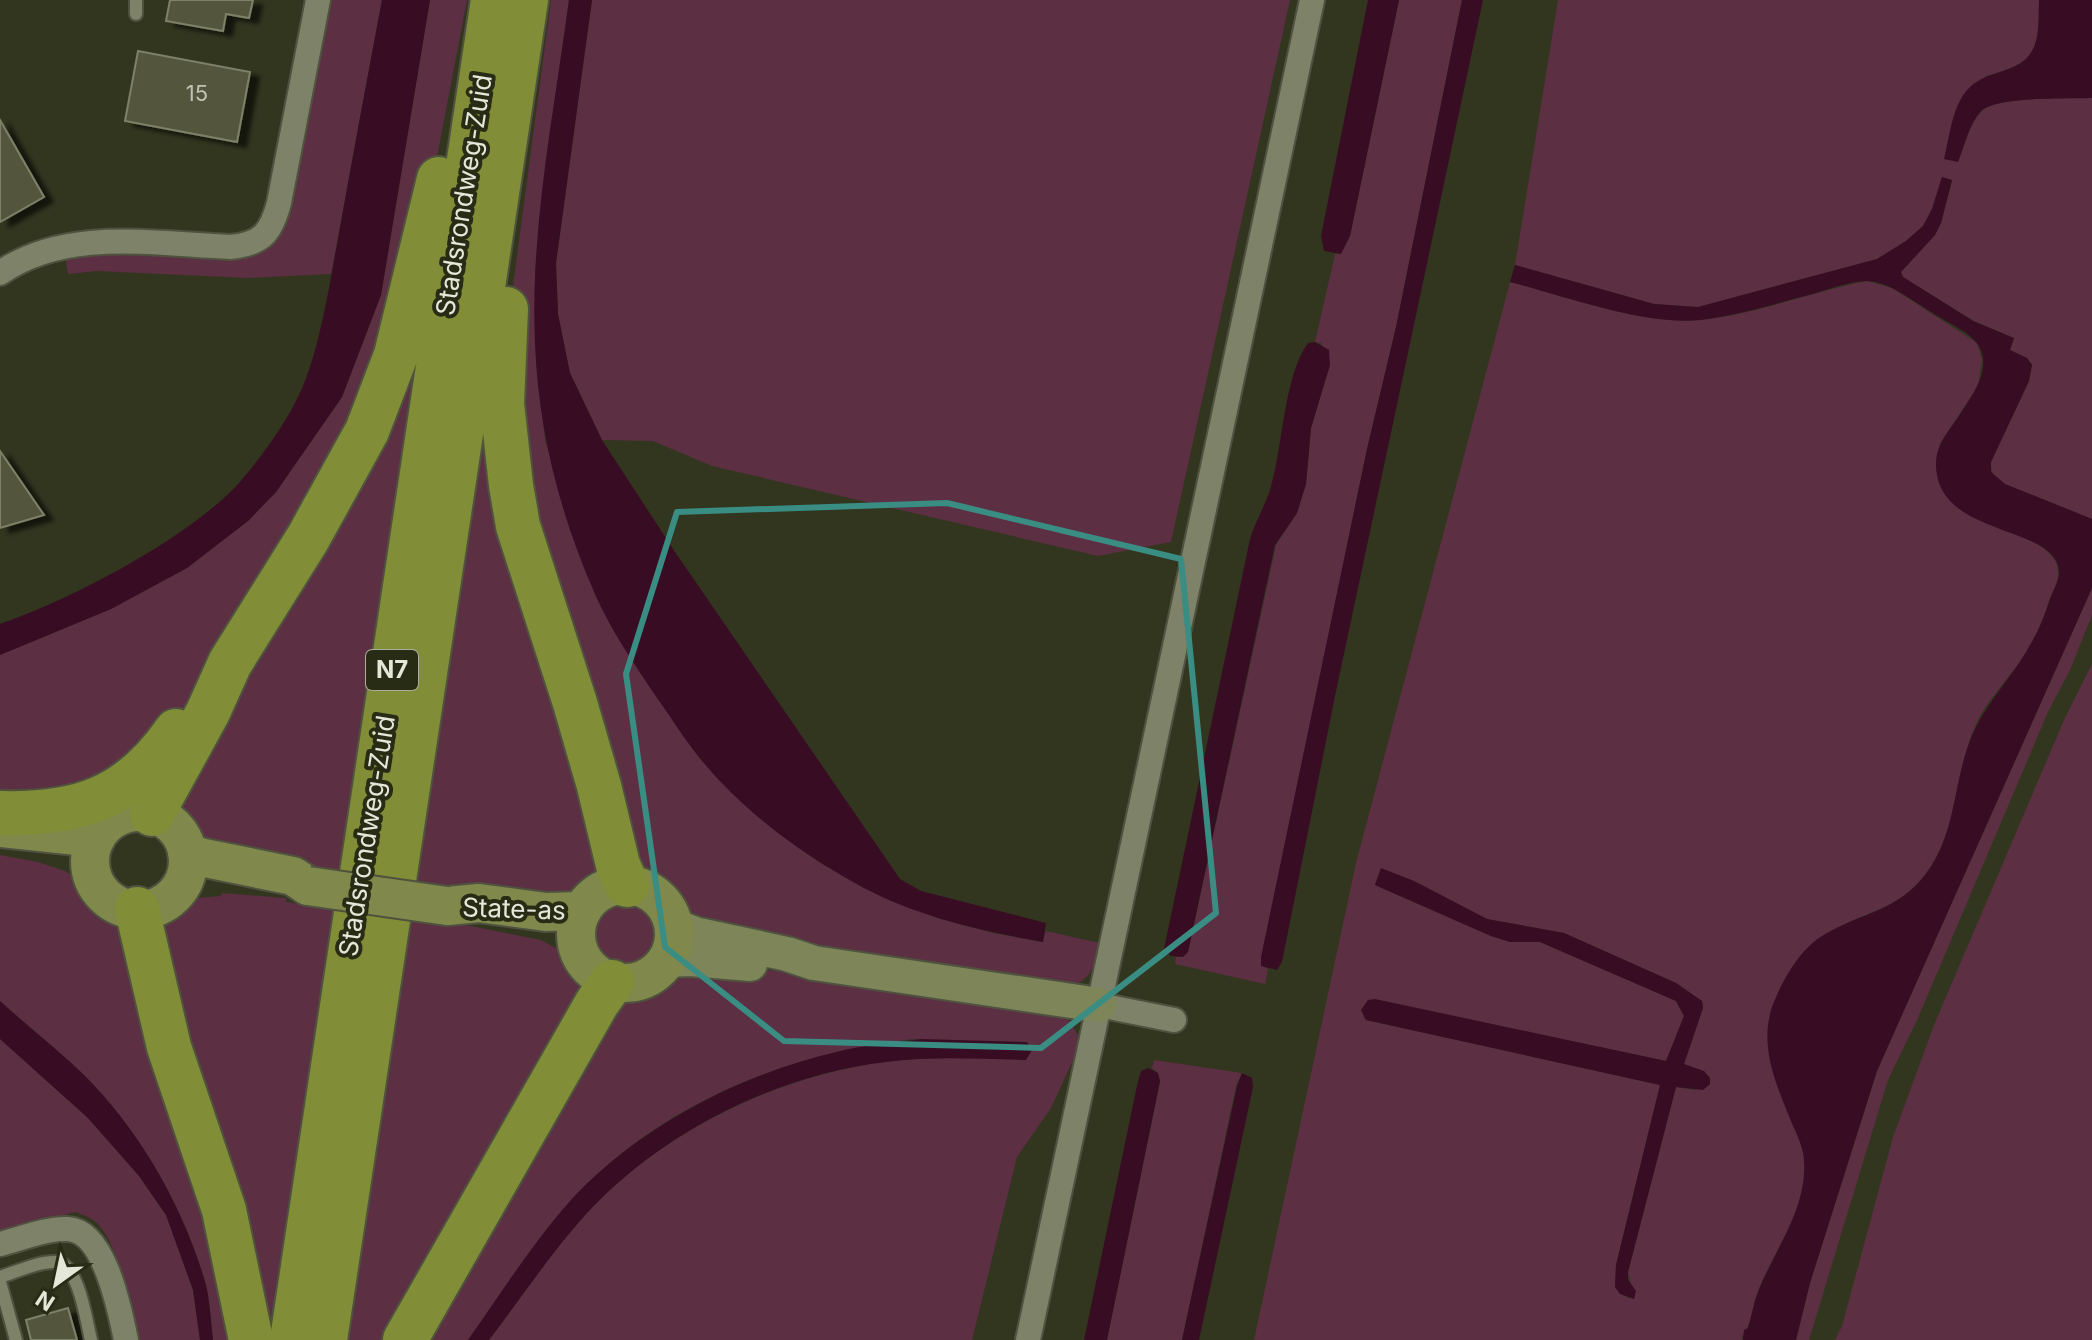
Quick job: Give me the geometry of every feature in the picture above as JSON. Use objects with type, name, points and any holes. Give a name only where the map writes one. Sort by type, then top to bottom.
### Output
[{"type":"highway","points":[[152,814],[208,712],[230,663],[334,495],[383,392],[413,294],[471,20],[479,0]]},
{"type":"highway","name":"Stadsrondweg-Zuid","points":[[292,1340],[493,0]]},
{"type":"highway","name":"Stadsrondweg-Zuid","points":[[325,1340],[528,0]]},
{"type":"highway","name":"N7","points":[[528,0],[531,78],[505,318],[501,378],[504,432],[518,526],[575,703],[618,865],[627,885]]},
{"type":"highway","points":[[0,813],[53,812],[79,807],[121,787],[154,759],[230,663]]},
{"type":"highway","points":[[137,909],[169,1047],[224,1210],[251,1340]]},
{"type":"highway","points":[[405,1340],[597,1003],[612,982]]},
{"type":"main road","points":[[141,812],[152,814],[179,832],[185,868],[168,900],[158,906],[124,907],[103,893],[94,854],[102,829],[120,816],[141,812]]},
{"type":"main road","points":[[0,828],[94,854]]},
{"type":"main road","points":[[0,848],[80,865],[94,854]]},
{"type":"main road","name":"State-as","points":[[185,868],[200,857],[293,876],[308,886],[447,906],[479,903],[546,912],[579,928]]},
{"type":"main road","points":[[627,885],[640,887],[661,900],[671,943],[649,978],[637,983],[612,982],[589,968],[579,928],[594,896],[604,890],[627,885]]},
{"type":"street","points":[[0,273],[63,245],[93,241],[230,247],[248,245],[264,235],[274,222],[279,203],[318,0]]},
{"type":"street","points":[[1028,1340],[1312,0]]},
{"type":"street","points":[[671,943],[690,959],[785,967],[814,963],[1099,1005],[1174,1020]]},
{"type":"street","points":[[0,1244],[54,1230],[81,1232],[102,1258],[126,1340]]},
{"type":"lane","points":[[136,0],[136,14]]},
{"type":"lane","points":[[16,1340],[0,1280],[53,1261],[65,1264],[73,1273],[91,1340]]},
{"type":"highlighted area","points":[[947,503],[1181,559],[1216,913],[1041,1048],[784,1041],[665,947],[626,674],[677,512]]},
{"type":"shaded area","points":[[328,0],[382,0],[331,274],[247,278],[97,271],[68,274],[65,255],[93,252],[252,255]]},
{"type":"shaded area","points":[[382,0],[430,0],[381,295],[342,397],[276,492],[248,521],[187,568],[111,609],[0,655],[0,624],[93,583],[190,525],[239,483],[289,413],[303,386],[322,323]]},
{"type":"shaded area","points":[[430,0],[467,0],[437,157],[405,293],[369,403],[170,728],[126,775],[0,805],[0,655],[111,609],[187,568],[248,521],[276,492],[342,397],[381,295]]},
{"type":"shaded area","points":[[551,0],[569,0],[535,269],[535,345],[545,440],[595,595],[634,663],[699,758],[747,807],[814,859],[866,889],[937,918],[1042,942],[1046,931],[1100,943],[1091,971],[1082,981],[1068,987],[794,946],[687,915],[673,893],[644,872],[540,570],[511,301]]},
{"type":"shaded area","points":[[569,0],[592,0],[556,263],[558,314],[570,373],[602,440],[675,552],[900,879],[921,891],[1046,923],[1043,942],[951,922],[885,898],[819,861],[775,830],[734,796],[693,750],[601,608],[571,534],[553,471],[541,407],[535,343],[534,300],[540,214]]},
{"type":"shaded area","points":[[592,0],[1290,0],[1171,542],[1098,556],[712,466],[653,441],[602,440],[570,373],[558,314],[556,263]]},
{"type":"shaded area","points":[[1368,0],[1399,0],[1350,236],[1341,254],[1324,251],[1321,236]]},
{"type":"shaded area","points":[[1399,0],[1462,0],[1261,965],[1268,969],[1265,984],[1175,964],[1176,957],[1183,957],[1188,952],[1276,545],[1297,513],[1306,484],[1311,428],[1330,365],[1321,343],[1315,342],[1335,254],[1341,253],[1350,236]]},
{"type":"shaded area","points":[[1462,0],[1483,0],[1335,696],[1282,962],[1277,970],[1261,966],[1261,957],[1367,449],[1396,327]]},
{"type":"shaded area","points":[[1558,0],[2039,0],[2038,31],[2032,52],[2016,65],[1986,76],[1959,162],[1974,122],[1990,106],[2017,101],[2092,98],[2092,519],[2005,484],[1994,476],[1991,462],[2029,381],[2032,365],[2027,358],[2010,350],[2014,338],[1974,321],[1903,277],[1901,272],[1935,235],[1952,181],[1942,177],[1923,226],[1877,259],[1698,307],[1654,304],[1515,265]]},
{"type":"shaded area","points":[[2039,0],[2092,0],[2092,98],[2017,101],[1989,106],[1973,122],[1958,162],[1944,159],[1955,112],[1963,95],[1985,77],[2016,66],[2031,52],[2037,34]]},
{"type":"shaded area","points":[[1942,177],[1952,180],[1941,223],[1935,235],[1901,272],[1903,277],[1973,321],[2014,338],[2010,350],[2027,358],[2032,365],[2029,381],[1991,462],[1991,472],[2005,484],[2092,519],[2092,588],[1877,1071],[1810,1283],[1796,1340],[1743,1340],[1758,1292],[1796,1211],[1804,1178],[1803,1151],[1775,1079],[1768,1051],[1768,1022],[1772,1007],[1791,969],[1811,944],[1832,930],[1897,900],[1921,880],[1932,865],[1947,833],[1963,763],[1974,732],[2033,639],[2059,575],[2055,558],[2041,546],[1976,519],[1956,506],[1941,488],[1936,464],[1938,451],[1979,382],[1983,362],[1981,352],[1969,335],[1897,291],[1866,281],[1730,315],[1679,321],[1630,314],[1510,282],[1515,265],[1654,304],[1698,307],[1877,259],[1923,226]]},
{"type":"shaded area","points":[[444,196],[345,871],[312,867],[198,838],[191,827],[176,815],[245,665]]},
{"type":"shaded area","points":[[1867,281],[1892,288],[1977,343],[1982,360],[1978,386],[1939,445],[2032,541],[2050,554],[2056,562],[2058,575],[2033,641],[1980,716],[1971,736],[1951,819],[1935,859],[1907,893],[1851,921],[1795,1128],[1805,1158],[1802,1193],[1797,1210],[1758,1291],[1750,1321],[1741,1338],[1743,1340],[1254,1340],[1356,863],[1510,282],[1629,314],[1676,320],[1740,313]],"holes":[[[1381,869],[1414,881],[1487,919],[1564,933],[1676,983],[1702,1001],[1703,1008],[1684,1064],[1696,1090],[1676,1087],[1628,1272],[1632,1287],[1629,1299],[1615,1287],[1616,1265],[1660,1085],[1366,1020],[1363,1016],[1368,1000],[1375,1000],[1666,1061],[1684,1016],[1676,1001],[1540,942],[1510,942],[1491,936],[1375,885]]]},
{"type":"shaded area","points":[[1315,342],[1329,350],[1330,365],[1311,428],[1306,484],[1297,513],[1275,545],[1188,952],[1183,957],[1171,956],[1164,949],[1250,539],[1274,476],[1293,375],[1308,343]]},
{"type":"shaded area","points":[[485,381],[606,878],[573,895],[450,887],[412,881]]},
{"type":"shaded area","points":[[2092,588],[2092,615],[2070,670],[2048,712],[1918,1018],[1888,1080],[1809,1340],[1796,1340],[1810,1283],[1877,1071]]},
{"type":"shaded area","points":[[2092,664],[2092,1340],[1835,1340],[1842,1326],[1893,1137],[1934,1025],[2064,720]]},
{"type":"shaded area","points":[[0,855],[65,871],[78,880],[100,909],[123,924],[240,1340],[213,1340],[206,1285],[186,1228],[158,1172],[123,1120],[83,1074],[0,1001]]},
{"type":"shaded area","points":[[1381,868],[1414,881],[1487,919],[1564,933],[1676,983],[1702,1001],[1703,1008],[1684,1064],[1704,1071],[1710,1078],[1710,1084],[1703,1090],[1676,1087],[1628,1272],[1628,1280],[1636,1291],[1634,1299],[1620,1294],[1615,1287],[1616,1265],[1660,1085],[1366,1020],[1361,1010],[1368,1000],[1375,999],[1666,1061],[1684,1016],[1676,1001],[1540,942],[1510,942],[1491,936],[1375,885]]},
{"type":"shaded area","points":[[222,893],[286,898],[286,902],[300,904],[302,899],[306,900],[306,906],[337,910],[275,1340],[258,1340],[159,918],[195,898],[221,896]]},
{"type":"shaded area","points":[[619,903],[631,903],[647,912],[654,922],[654,946],[647,956],[631,965],[619,965],[599,951],[594,940],[594,928],[608,908]]},
{"type":"shaded area","points":[[408,921],[443,926],[445,921],[541,940],[563,952],[589,981],[397,1340],[341,1340],[365,1175],[386,1085]]},
{"type":"shaded area","points":[[709,965],[811,974],[1067,1017],[1078,1035],[1077,1052],[1051,1108],[1017,1157],[972,1340],[489,1340],[586,1214],[649,1158],[722,1113],[802,1081],[843,1069],[884,1062],[963,1058],[918,1039],[833,1053],[795,1063],[723,1091],[688,1109],[623,1152],[576,1194],[543,1234],[468,1340],[417,1340],[564,1082],[629,996],[651,991],[673,976]]},
{"type":"shaded area","points":[[0,1001],[104,1096],[158,1172],[197,1256],[206,1285],[213,1340],[200,1340],[193,1290],[166,1215],[139,1176],[88,1118],[0,1039]]},
{"type":"shaded area","points":[[0,1039],[88,1118],[139,1176],[166,1215],[193,1290],[200,1340],[138,1340],[112,1246],[97,1223],[89,1218],[75,1212],[0,1233]]},
{"type":"shaded area","points":[[921,1039],[1027,1042],[1032,1050],[1026,1060],[921,1059],[844,1069],[762,1094],[723,1112],[649,1157],[616,1184],[573,1229],[489,1340],[468,1340],[528,1254],[578,1193],[621,1154],[677,1115],[739,1084],[803,1061],[868,1046]]},
{"type":"shaded area","points":[[1154,1060],[1242,1073],[1236,1086],[1182,1340],[1107,1340],[1160,1082],[1158,1073],[1152,1068]]},
{"type":"shaded area","points":[[1148,1068],[1158,1073],[1160,1081],[1107,1340],[1084,1340],[1138,1081],[1141,1071]]},
{"type":"shaded area","points":[[1242,1073],[1252,1078],[1253,1087],[1199,1340],[1182,1340],[1237,1086]]},
{"type":"building","points":[[170,0],[253,0],[249,18],[226,14],[223,31],[166,21]]},
{"type":"building","points":[[138,51],[250,72],[237,142],[125,121]]},
{"type":"building","points":[[0,120],[44,197],[0,222]]},
{"type":"building","points":[[0,451],[44,515],[0,528]]},
{"type":"building","points":[[68,1308],[77,1340],[31,1340],[26,1320]]}]
